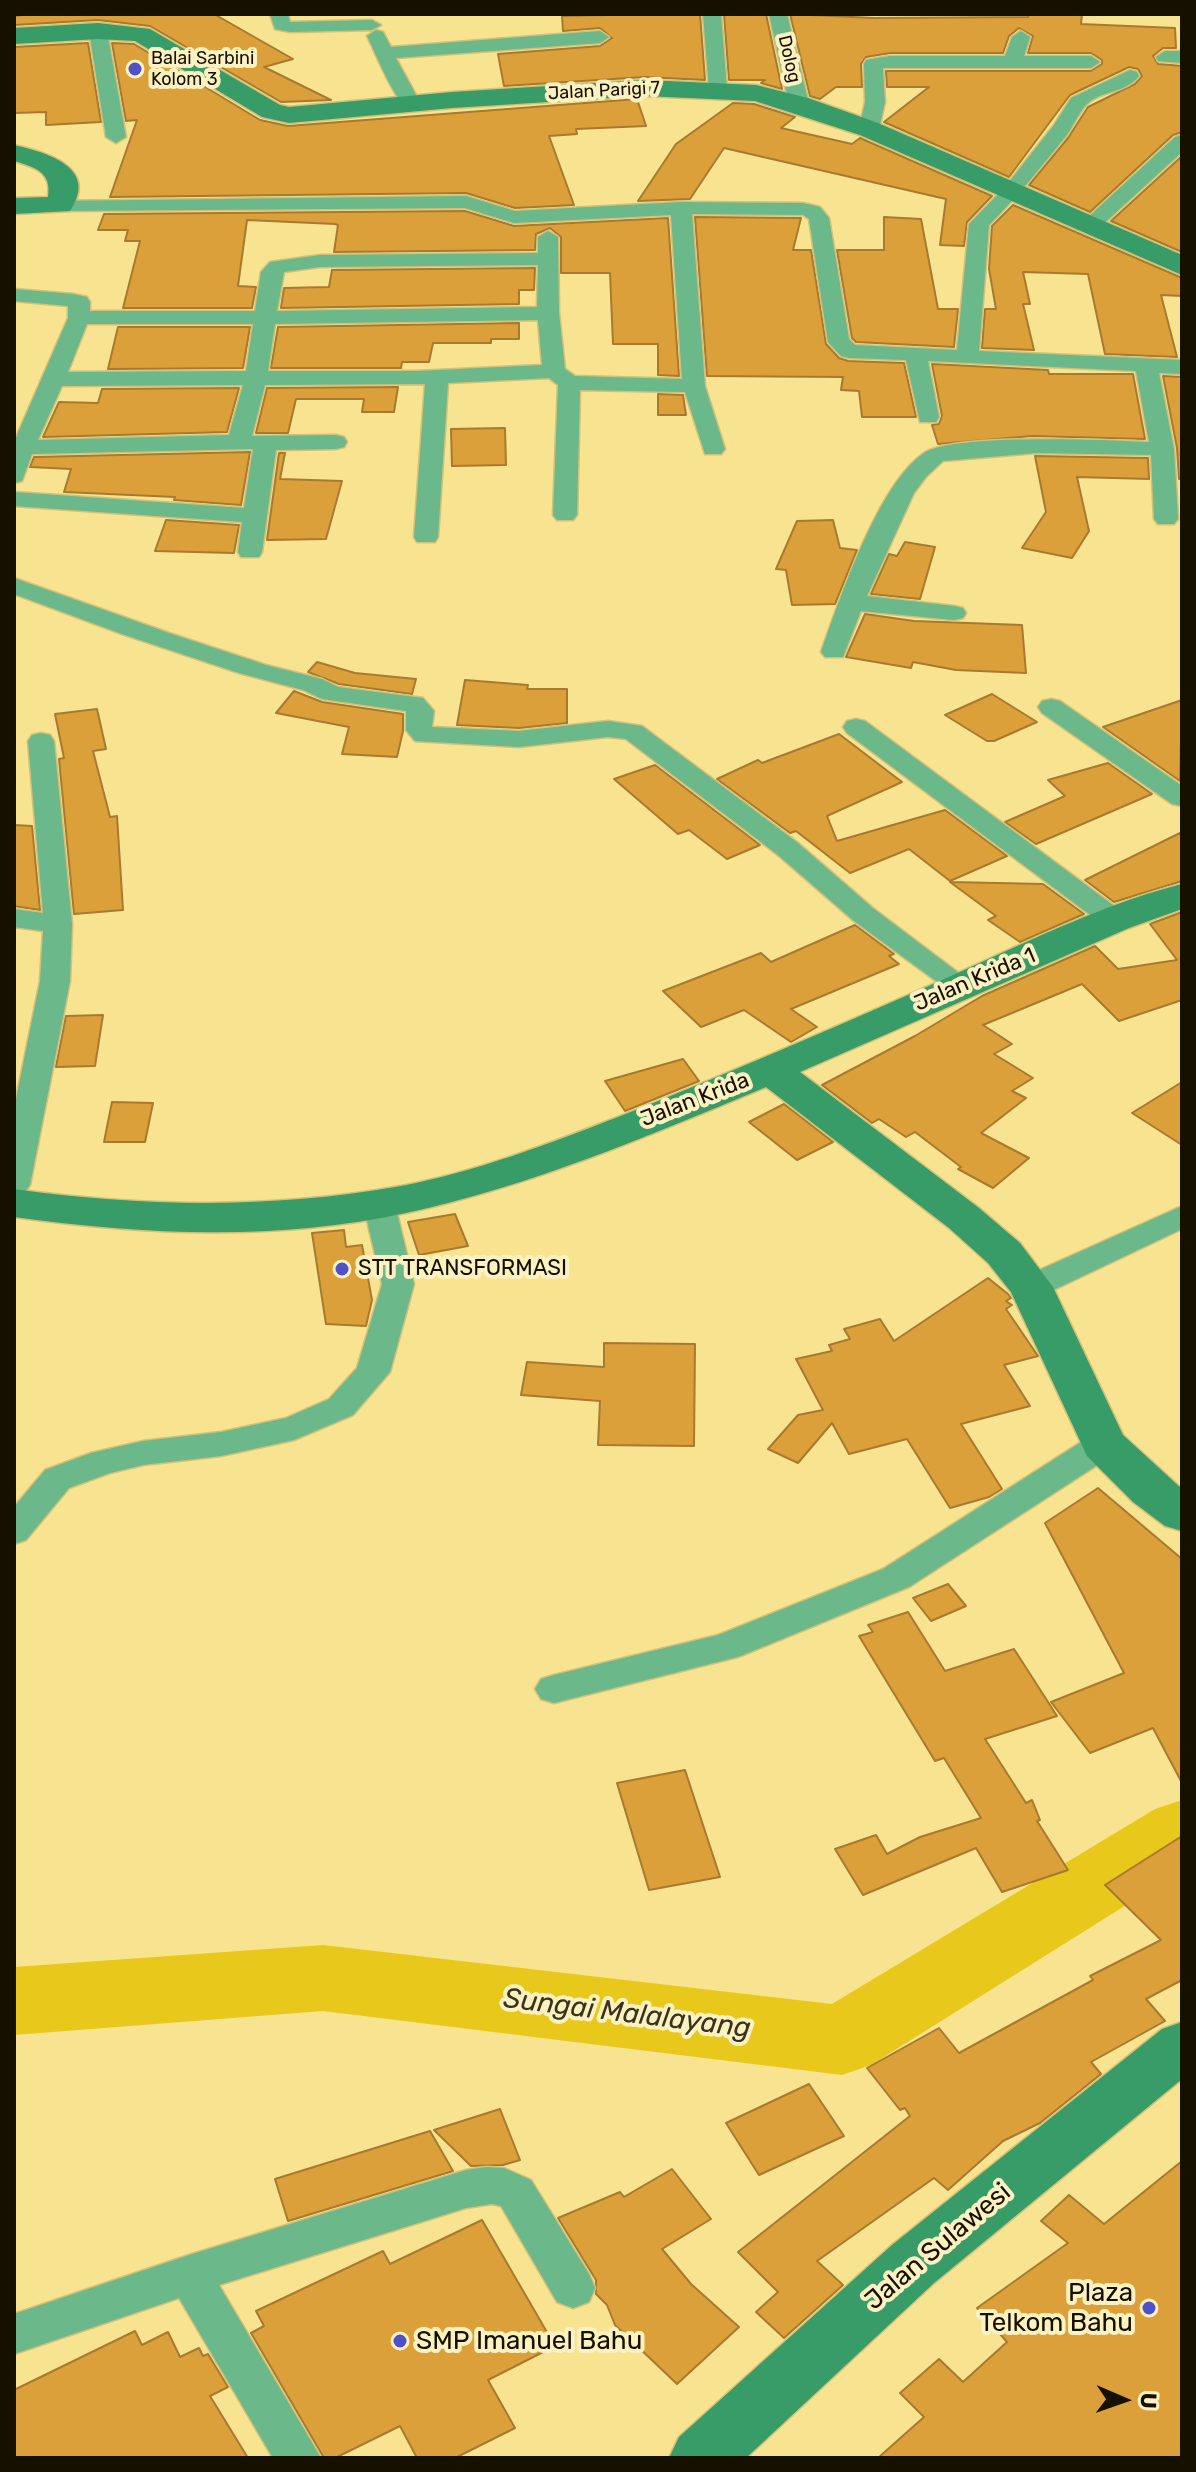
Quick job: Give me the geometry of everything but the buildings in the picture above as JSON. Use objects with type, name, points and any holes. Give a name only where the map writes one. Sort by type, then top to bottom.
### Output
[{"type":"street","points":[[279,14],[281,25],[290,27],[372,20],[382,53],[411,104]]},
{"type":"street","points":[[712,14],[718,89]]},
{"type":"street","name":"Dolog","points":[[778,14],[799,104]]},
{"type":"street","points":[[98,31],[116,137]]},
{"type":"street","name":"Jalan Parigi 7","points":[[14,36],[98,31],[141,34],[279,114],[607,90],[718,89],[756,93],[799,104],[869,129],[1182,266]]},
{"type":"street","points":[[382,53],[600,37]]},
{"type":"street","points":[[1011,62],[1019,50],[1021,37]]},
{"type":"street","points":[[869,129],[875,102],[873,64],[1091,62]]},
{"type":"street","points":[[968,355],[979,224],[1012,191],[1062,128],[1078,102],[1086,96],[1116,86],[1130,76]]},
{"type":"street","points":[[1092,224],[1182,141]]},
{"type":"street","points":[[14,153],[59,172],[66,185],[60,205]]},
{"type":"street","points":[[14,206],[466,202],[483,205],[506,216],[681,208],[783,207],[813,211],[819,218],[839,342],[849,351],[1182,367]]},
{"type":"street","points":[[681,208],[694,386],[713,449]]},
{"type":"street","points":[[549,215],[548,313],[562,377],[565,515]]},
{"type":"street","points":[[239,442],[256,378],[272,272],[285,264],[548,259]]},
{"type":"street","points":[[14,295],[79,302],[79,318],[23,447],[14,476]]},
{"type":"street","points":[[79,318],[460,317],[548,313]]},
{"type":"street","points":[[915,352],[928,417]]},
{"type":"street","points":[[1146,364],[1162,449],[1166,519]]},
{"type":"street","points":[[14,398],[50,390],[256,378],[562,377],[694,386]]},
{"type":"street","points":[[426,537],[437,378]]},
{"type":"street","points":[[23,447],[336,442]]},
{"type":"street","points":[[250,552],[265,443]]},
{"type":"street","points":[[834,652],[851,602],[904,488],[917,470],[935,455],[1007,446],[1162,449]]},
{"type":"street","points":[[14,499],[255,516]]},
{"type":"street","points":[[14,585],[83,613],[265,673],[321,687],[331,694],[414,704],[421,711],[419,730],[424,735],[519,739],[608,729],[633,732],[788,849],[864,915],[961,986]]},
{"type":"street","points":[[851,602],[954,613]]},
{"type":"street","points":[[1051,707],[1182,798]]},
{"type":"street","points":[[856,727],[1115,920]]},
{"type":"street","points":[[14,1185],[55,981],[58,924],[41,741]]},
{"type":"street","name":"Jalan Krida 1","points":[[770,1070],[1115,920],[1182,896]]},
{"type":"street","points":[[14,918],[58,924]]},
{"type":"street","name":"Jalan Krida","points":[[14,1203],[74,1213],[152,1215],[240,1215],[379,1204],[451,1188],[530,1164],[770,1070],[964,1218],[1004,1253],[1031,1287],[1104,1444],[1150,1490],[1182,1514]]},
{"type":"street","points":[[14,1531],[57,1479],[103,1462],[143,1453],[221,1444],[294,1428],[341,1407],[373,1372],[398,1284],[379,1204]]},
{"type":"street","points":[[1031,1287],[1182,1216]]},
{"type":"street","points":[[554,1689],[725,1647],[896,1578],[1104,1444]]},
{"type":"street","name":"Jalan Sulawesi","points":[[701,2458],[913,2264],[1182,2046]]},
{"type":"street","points":[[14,2334],[189,2275],[466,2189],[490,2185],[508,2187],[516,2193],[573,2288]]},
{"type":"street","points":[[189,2275],[298,2458]]},
{"type":"waterway","name":"Sungai Malalayang","points":[[14,2001],[323,1978],[842,2040],[1182,1831]]},
{"type":"place","name":"Balai Sarbini Kolom 3","points":[[135,69]]},
{"type":"place","name":"STT TRANSFORMASI","points":[[342,1269]]},
{"type":"place","name":"Plaza Telkom Bahu","points":[[1149,2308]]},
{"type":"place","name":"SMP Imanuel Bahu","points":[[400,2341]]}]
